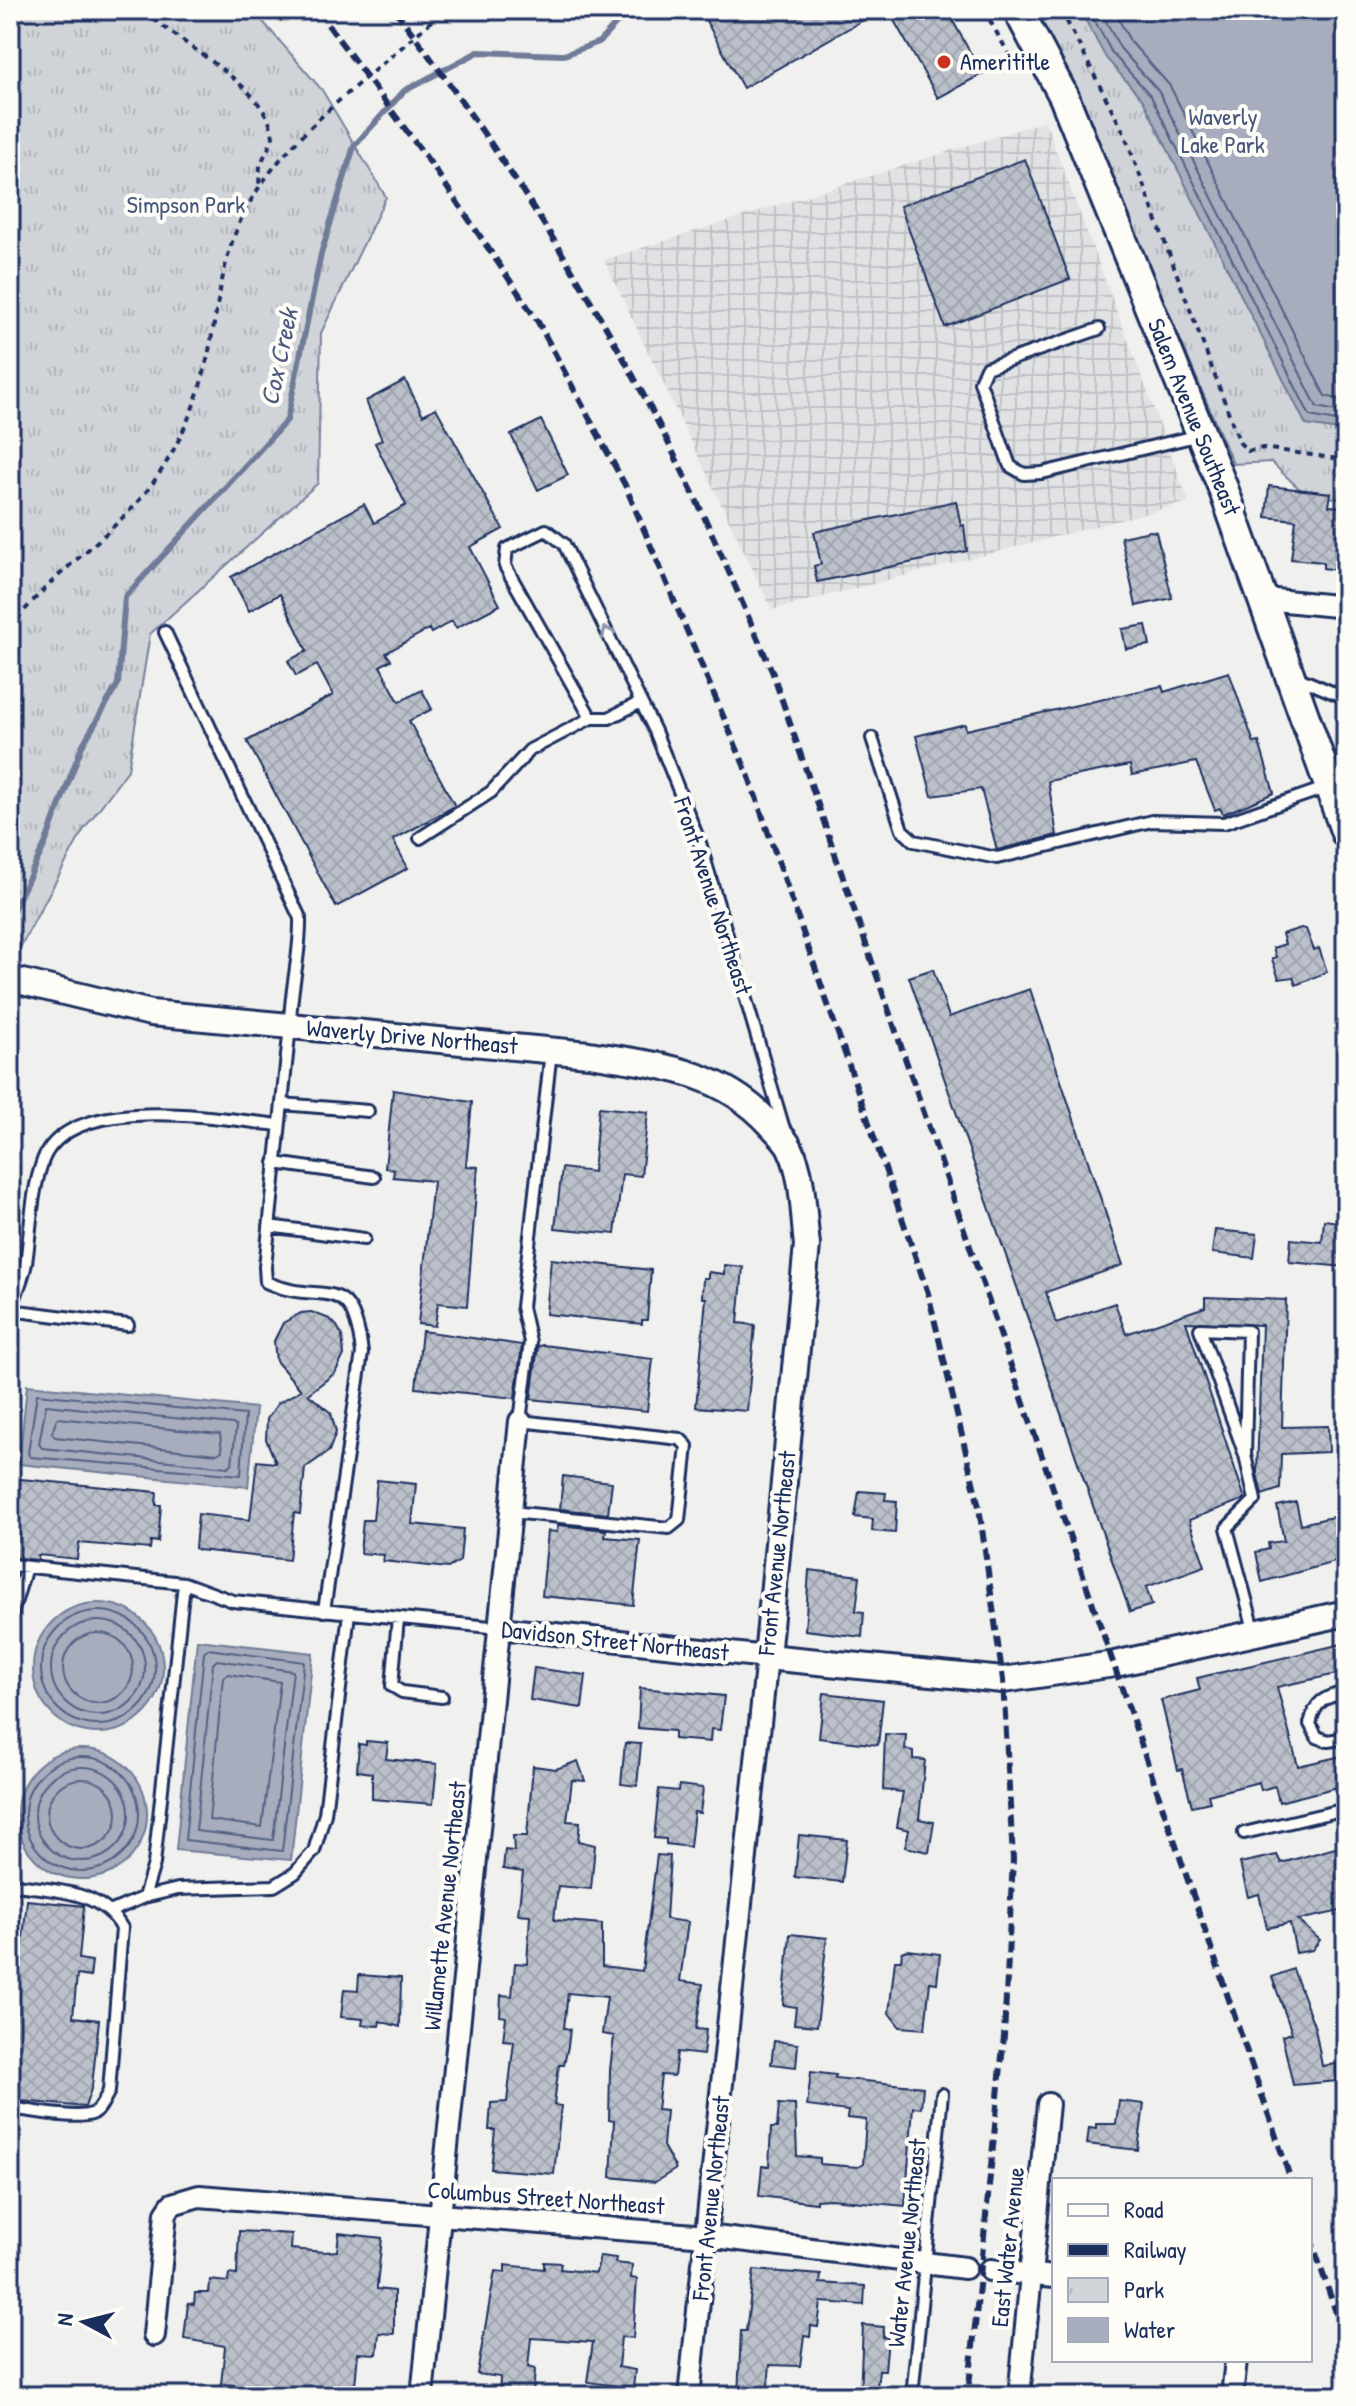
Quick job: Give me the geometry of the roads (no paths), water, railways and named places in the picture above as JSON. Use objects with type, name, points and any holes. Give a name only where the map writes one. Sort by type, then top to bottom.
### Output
[{"type":"main road","name":"Salem Avenue Southeast","points":[[1018,10],[1064,97],[1202,434],[1265,599],[1346,833]]},
{"type":"street","points":[[1265,599],[1346,607]]},
{"type":"street","name":"Waverly Drive Northeast","points":[[21,983],[151,1013],[551,1051],[654,1065],[702,1077],[748,1101],[789,1146]]},
{"type":"street","name":"Front Avenue Northeast","points":[[689,2396],[807,1245],[799,1180],[789,1146]]},
{"type":"street","name":"Willamette Avenue Northeast","points":[[422,2396],[520,1421]]},
{"type":"street","name":"Davidson Street Northeast","points":[[500,1628],[1003,1680],[1115,1664],[1346,1613]]},
{"type":"street","name":"East Water Avenue","points":[[1019,2396],[1048,2104]]},
{"type":"street","name":"Columbus Street Northeast","points":[[154,2335],[163,2227],[172,2204],[199,2196],[707,2236],[965,2268]]},
{"type":"street","points":[[990,2270],[1052,2277]]},
{"type":"street","points":[[1232,2396],[1236,2362]]},
{"type":"lane","points":[[1099,329],[986,368],[980,374],[980,382],[1010,466],[1024,474],[1042,473],[1202,434]]},
{"type":"lane","name":"Front Avenue Northeast","points":[[591,718],[505,566],[507,549],[546,530],[564,544],[655,731],[700,843],[789,1146]]},
{"type":"lane","points":[[165,632],[300,918],[301,946],[290,994],[290,1026],[266,1282],[278,1287],[337,1295],[349,1304],[359,1325],[362,1353],[324,1611]]},
{"type":"lane","points":[[1291,675],[1346,698]]},
{"type":"lane","points":[[420,838],[491,792],[530,750],[591,718],[609,718],[641,702]]},
{"type":"lane","points":[[872,738],[902,830],[914,841],[997,858],[1152,821],[1224,823],[1330,786]]},
{"type":"lane","points":[[511,1512],[669,1528],[679,1520],[687,1446],[680,1439],[520,1421],[530,1342],[522,1307],[551,1051]]},
{"type":"lane","points":[[282,1104],[368,1111]]},
{"type":"lane","points":[[128,1325],[10,1310],[25,1268],[35,1190],[44,1157],[64,1135],[92,1122],[157,1113],[279,1125]]},
{"type":"lane","points":[[275,1163],[374,1177]]},
{"type":"lane","points":[[269,1226],[364,1239]]},
{"type":"lane","points":[[1245,1455],[1248,1331],[1200,1329],[1245,1455],[1255,1500],[1227,1528],[1255,1633]]},
{"type":"lane","name":"Davidson Street Northeast","points":[[10,1565],[184,1583],[233,1601],[500,1628]]},
{"type":"lane","points":[[10,1620],[26,1567]]},
{"type":"lane","points":[[144,1897],[154,1864],[184,1583]]},
{"type":"lane","points":[[112,1911],[144,1897],[178,1889],[274,1886],[295,1873],[314,1851],[325,1814],[349,1613]]},
{"type":"lane","points":[[398,1618],[392,1686],[402,1692],[442,1697]]},
{"type":"lane","points":[[1346,1692],[1325,1696],[1314,1707],[1310,1724],[1317,1737],[1328,1741],[1346,1738]]},
{"type":"lane","points":[[1244,1833],[1346,1809]]},
{"type":"lane","points":[[10,1884],[86,1896],[112,1911],[122,1928],[109,2091],[103,2103],[95,2113],[80,2116],[10,2108]]},
{"type":"lane","name":"Water Avenue Northeast","points":[[912,2396],[942,2094]]},
{"type":"water","name":"Waverly Lake Park","points":[[1080,10],[1346,10],[1346,431],[1306,425],[1143,100],[1106,58]]},
{"type":"water","points":[[27,1385],[256,1408],[248,1487],[19,1464]]},
{"type":"water","points":[[98,1603],[123,1608],[144,1622],[158,1643],[163,1668],[158,1693],[144,1714],[123,1728],[98,1733],[73,1728],[52,1714],[38,1693],[33,1668],[38,1643],[52,1622],[73,1608]]},
{"type":"water","points":[[197,1640],[313,1653],[291,1860],[176,1850]]},
{"type":"water","points":[[82,1749],[107,1754],[128,1768],[142,1789],[147,1814],[142,1839],[128,1860],[107,1874],[82,1879],[57,1874],[36,1860],[22,1839],[17,1814],[22,1789],[36,1768],[57,1754]]},
{"type":"waterway","name":"Cox Creek","points":[[10,917],[45,844],[82,746],[118,684],[125,597],[287,420],[321,254],[354,146],[404,91],[478,52],[564,55],[599,42],[629,10]]},
{"type":"railway","points":[[317,10],[434,168],[538,322],[625,485],[749,777],[928,1293],[979,1507],[1003,1680],[1013,1859],[1004,2036],[968,2396]]},
{"type":"railway","points":[[395,10],[515,180],[624,359],[699,506],[772,671],[1290,2178]]},
{"type":"railway","points":[[1312,2242],[1346,2342]]},
{"type":"place","name":"Amerititle","points":[[944,62]]},
{"type":"park label","name":"Simpson Park","points":[[186,205]]}]
